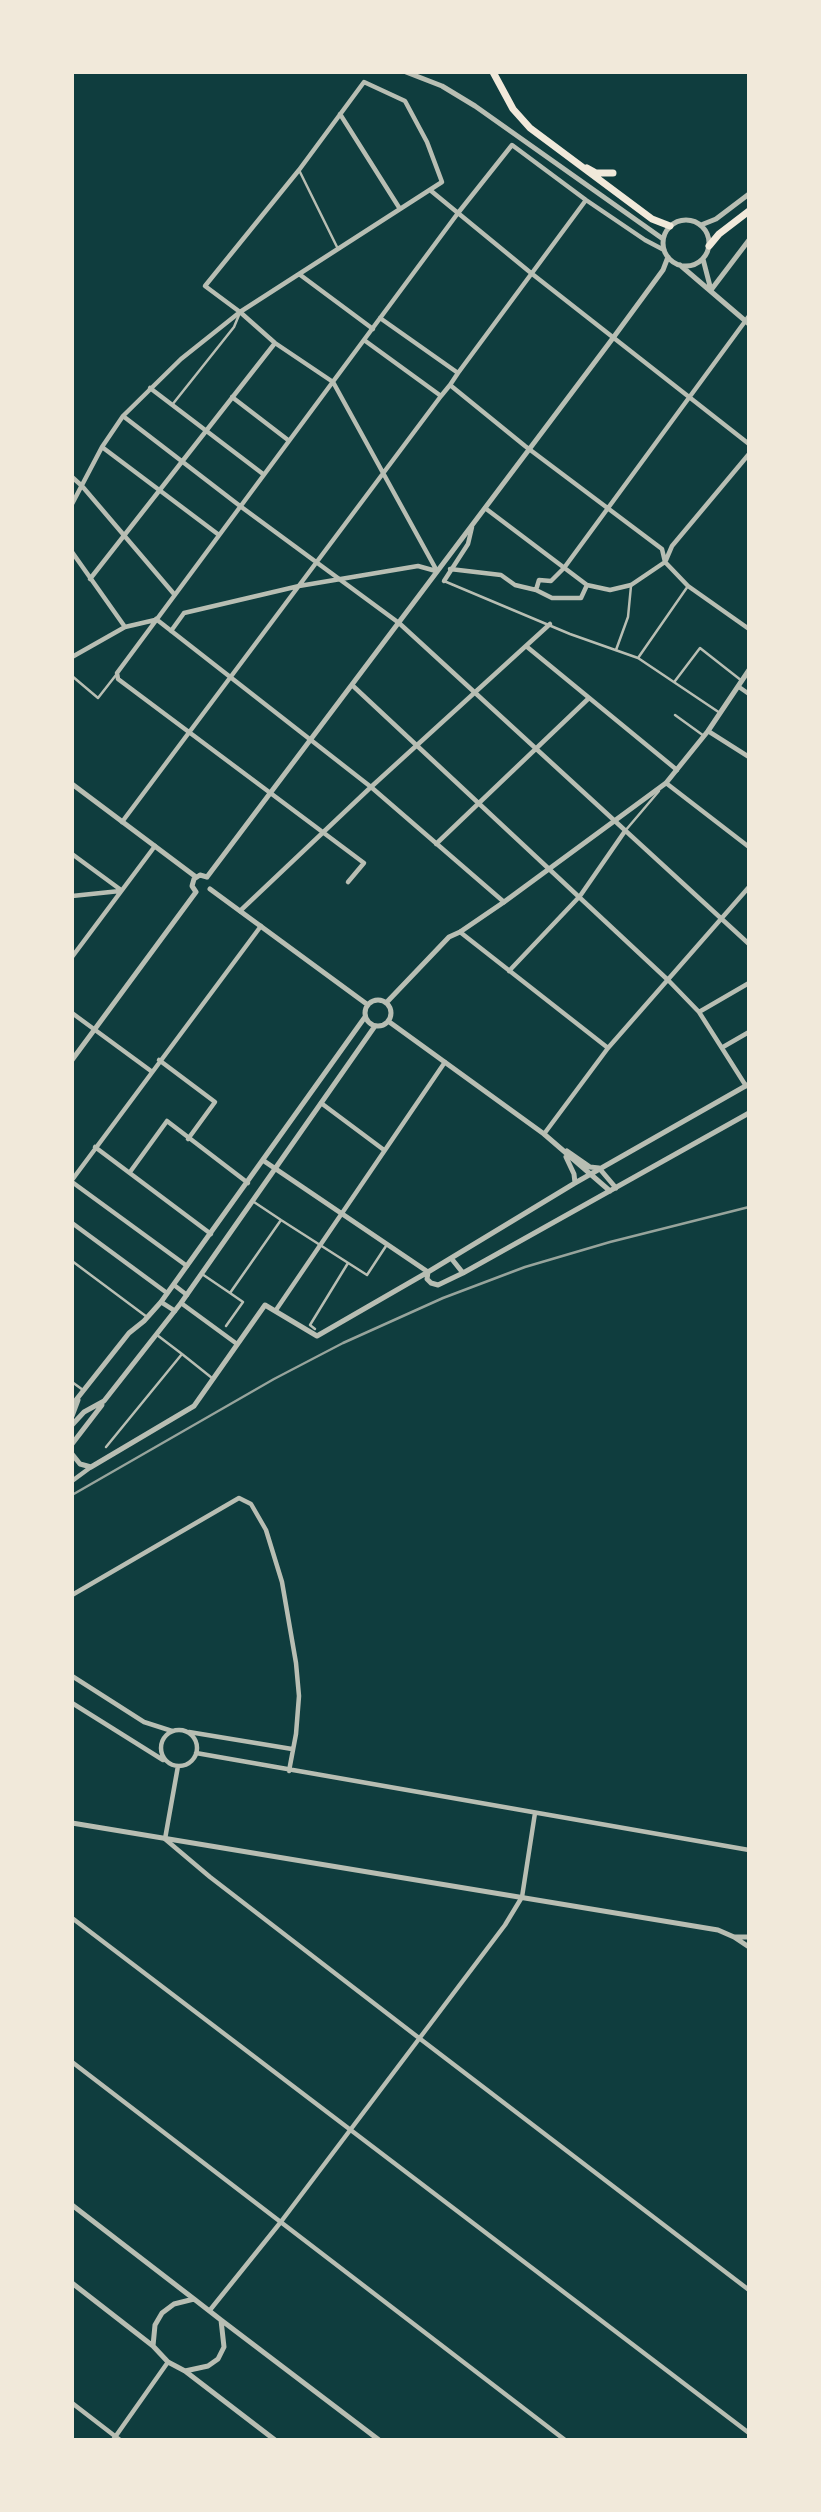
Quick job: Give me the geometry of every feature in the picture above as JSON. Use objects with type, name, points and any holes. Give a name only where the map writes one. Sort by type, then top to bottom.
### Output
[{"type":"highway","points":[[494,75],[522,120],[593,177],[652,219],[670,226]]},
{"type":"highway","points":[[578,163],[596,173],[613,173]]},
{"type":"highway","points":[[709,246],[719,234],[749,211]]},
{"type":"street","points":[[406,72],[442,86],[475,106],[663,239]]},
{"type":"street","points":[[72,504],[123,415],[181,359],[240,312],[442,182],[427,142],[405,101],[364,82],[299,170],[205,286],[240,312],[275,343],[333,382],[437,571]]},
{"type":"street","points":[[340,114],[400,209]]},
{"type":"street","points":[[72,676],[98,698],[288,440],[512,145],[586,200],[664,250]]},
{"type":"street","points":[[299,170],[338,249]]},
{"type":"street","points":[[430,190],[531,274],[749,444]]},
{"type":"street","points":[[701,225],[716,219],[749,194]]},
{"type":"street","points":[[122,822],[586,200]]},
{"type":"street","points":[[536,590],[539,580],[551,581],[564,568],[688,396],[748,320],[711,290],[678,265],[668,257],[664,250],[663,239],[670,226],[687,219],[701,225],[709,238],[709,246],[703,259],[693,265],[678,265],[663,270]]},
{"type":"street","points":[[711,290],[749,240]]},
{"type":"street","points":[[207,877],[613,338],[663,270],[668,257]]},
{"type":"street","points":[[703,259],[711,290]]},
{"type":"street","points":[[299,274],[373,329]]},
{"type":"street","points":[[172,405],[234,327],[240,312]]},
{"type":"street","points":[[380,318],[458,373]]},
{"type":"street","points":[[364,340],[441,396]]},
{"type":"street","points":[[90,579],[275,343]]},
{"type":"street","points":[[450,384],[530,449],[662,549],[665,562],[688,586],[749,629]]},
{"type":"street","points":[[150,388],[263,474]]},
{"type":"street","points":[[232,397],[288,440]]},
{"type":"street","points":[[123,415],[240,506],[399,623],[749,944]]},
{"type":"street","points":[[103,447],[219,535]]},
{"type":"street","points":[[485,508],[587,585],[610,590],[631,585],[665,562],[672,546],[749,454]]},
{"type":"street","points":[[72,477],[174,594]]},
{"type":"street","points":[[473,523],[468,544],[444,581],[570,634],[638,658],[720,713]]},
{"type":"street","points":[[72,552],[125,628]]},
{"type":"street","points":[[171,631],[184,613],[299,586],[418,566],[437,571]]},
{"type":"street","points":[[450,569],[501,575],[515,586],[536,590],[552,598],[581,598],[587,585]]},
{"type":"street","points":[[616,650],[628,617],[631,585]]},
{"type":"street","points":[[638,658],[688,586]]},
{"type":"street","points":[[72,657],[125,628],[156,619]]},
{"type":"street","points":[[156,619],[371,787],[504,902]]},
{"type":"street","points":[[240,911],[416,745],[550,624]]},
{"type":"street","points":[[526,646],[677,770]]},
{"type":"street","points":[[674,682],[700,648],[749,694]]},
{"type":"street","points":[[509,971],[580,897],[625,831],[706,733],[749,670]]},
{"type":"street","points":[[117,673],[118,679],[364,863],[348,882]]},
{"type":"street","points":[[72,1481],[91,1466],[194,1406],[265,1305],[317,1336],[599,1168],[748,1085],[699,1012],[352,685]]},
{"type":"street","points":[[436,844],[589,698]]},
{"type":"street","points":[[676,715],[748,755]]},
{"type":"street","points":[[386,1003],[449,937],[504,902],[666,783]]},
{"type":"street","points":[[666,783],[749,847]]},
{"type":"street","points":[[72,785],[196,877],[207,877]]},
{"type":"street","points":[[72,957],[155,846]]},
{"type":"street","points":[[72,854],[121,890]]},
{"type":"street","points":[[196,877],[192,886],[196,892],[203,894],[210,889],[211,883],[207,877]]},
{"type":"street","points":[[544,1134],[608,1048],[749,887]]},
{"type":"street","points":[[210,889],[368,1005]]},
{"type":"street","points":[[72,896],[121,890]]},
{"type":"street","points":[[72,1060],[196,892]]},
{"type":"street","points":[[187,1267],[72,1181],[159,1060],[261,926]]},
{"type":"street","points":[[460,932],[608,1048]]},
{"type":"street","points":[[699,1012],[749,983]]},
{"type":"street","points":[[72,1405],[129,1333],[162,1302],[365,1017],[368,1005],[378,1000],[386,1003],[390,1013],[388,1021],[382,1025],[375,1026],[365,1017]]},
{"type":"street","points":[[72,1013],[151,1071]]},
{"type":"street","points":[[388,1021],[544,1134],[589,1174],[613,1190]]},
{"type":"street","points":[[72,1444],[187,1295],[375,1026]]},
{"type":"street","points":[[723,1047],[749,1032]]},
{"type":"street","points":[[159,1060],[215,1102],[188,1139]]},
{"type":"street","points":[[276,1310],[445,1062]]},
{"type":"street","points":[[321,1103],[384,1150]]},
{"type":"street","points":[[428,1272],[428,1281],[438,1285],[463,1273],[749,1113]]},
{"type":"street","points":[[130,1172],[167,1121],[248,1183]]},
{"type":"street","points":[[558,1146],[590,1167],[599,1168]]},
{"type":"street","points":[[558,1146],[570,1164],[575,1183]]},
{"type":"street","points":[[95,1147],[212,1234]]},
{"type":"street","points":[[264,1161],[428,1272]]},
{"type":"street","points":[[599,1168],[613,1190]]},
{"type":"street","points":[[253,1201],[367,1275],[387,1244]]},
{"type":"street","points":[[230,1293],[281,1220]]},
{"type":"street","points":[[72,1223],[167,1293]]},
{"type":"street","points":[[451,1258],[463,1273]]},
{"type":"street","points":[[72,1261],[147,1317]]},
{"type":"street","points":[[315,1329],[310,1325],[348,1263]]},
{"type":"street","points":[[202,1273],[243,1302],[226,1326]]},
{"type":"street","points":[[174,1285],[187,1295]]},
{"type":"street","points":[[162,1302],[175,1311]]},
{"type":"street","points":[[181,1303],[237,1344]]},
{"type":"street","points":[[156,1334],[213,1379]]},
{"type":"street","points":[[106,1447],[181,1354]]},
{"type":"street","points":[[72,1381],[83,1391]]},
{"type":"street","points":[[72,1416],[79,1397]]},
{"type":"street","points":[[72,1425],[84,1412],[104,1401]]},
{"type":"street","points":[[72,1454],[80,1464],[91,1466]]},
{"type":"street","points":[[72,1595],[239,1498],[251,1504],[265,1530],[282,1582],[288,1613],[299,1696],[296,1734],[289,1770]]},
{"type":"street","points":[[72,1676],[144,1722],[172,1731],[292,1749]]},
{"type":"street","points":[[72,1703],[178,1766],[190,1763],[196,1753],[196,1742],[184,1731]]},
{"type":"street","points":[[168,1762],[161,1752],[161,1743],[172,1731]]},
{"type":"street","points":[[196,1753],[749,1850]]},
{"type":"street","points":[[164,1839],[178,1766]]},
{"type":"street","points":[[210,2311],[505,1925],[522,1897],[535,1813]]},
{"type":"street","points":[[72,1823],[718,1930],[749,1947]]},
{"type":"street","points":[[164,1839],[749,2290]]},
{"type":"street","points":[[72,1918],[749,2433]]},
{"type":"street","points":[[734,1937],[749,1937]]},
{"type":"street","points":[[72,2062],[565,2440]]},
{"type":"street","points":[[72,2205],[379,2440]]},
{"type":"street","points":[[72,2283],[153,2346],[168,2362],[185,2371],[275,2440]]},
{"type":"street","points":[[153,2346],[155,2325],[162,2313],[174,2304],[194,2299]]},
{"type":"street","points":[[185,2371],[208,2366],[218,2359],[224,2347],[221,2320]]},
{"type":"street","points":[[72,2403],[116,2439],[168,2362]]},
{"type":"railway","points":[[72,1495],[274,1379],[343,1343],[443,1298],[525,1267],[610,1242],[749,1207]]}]
